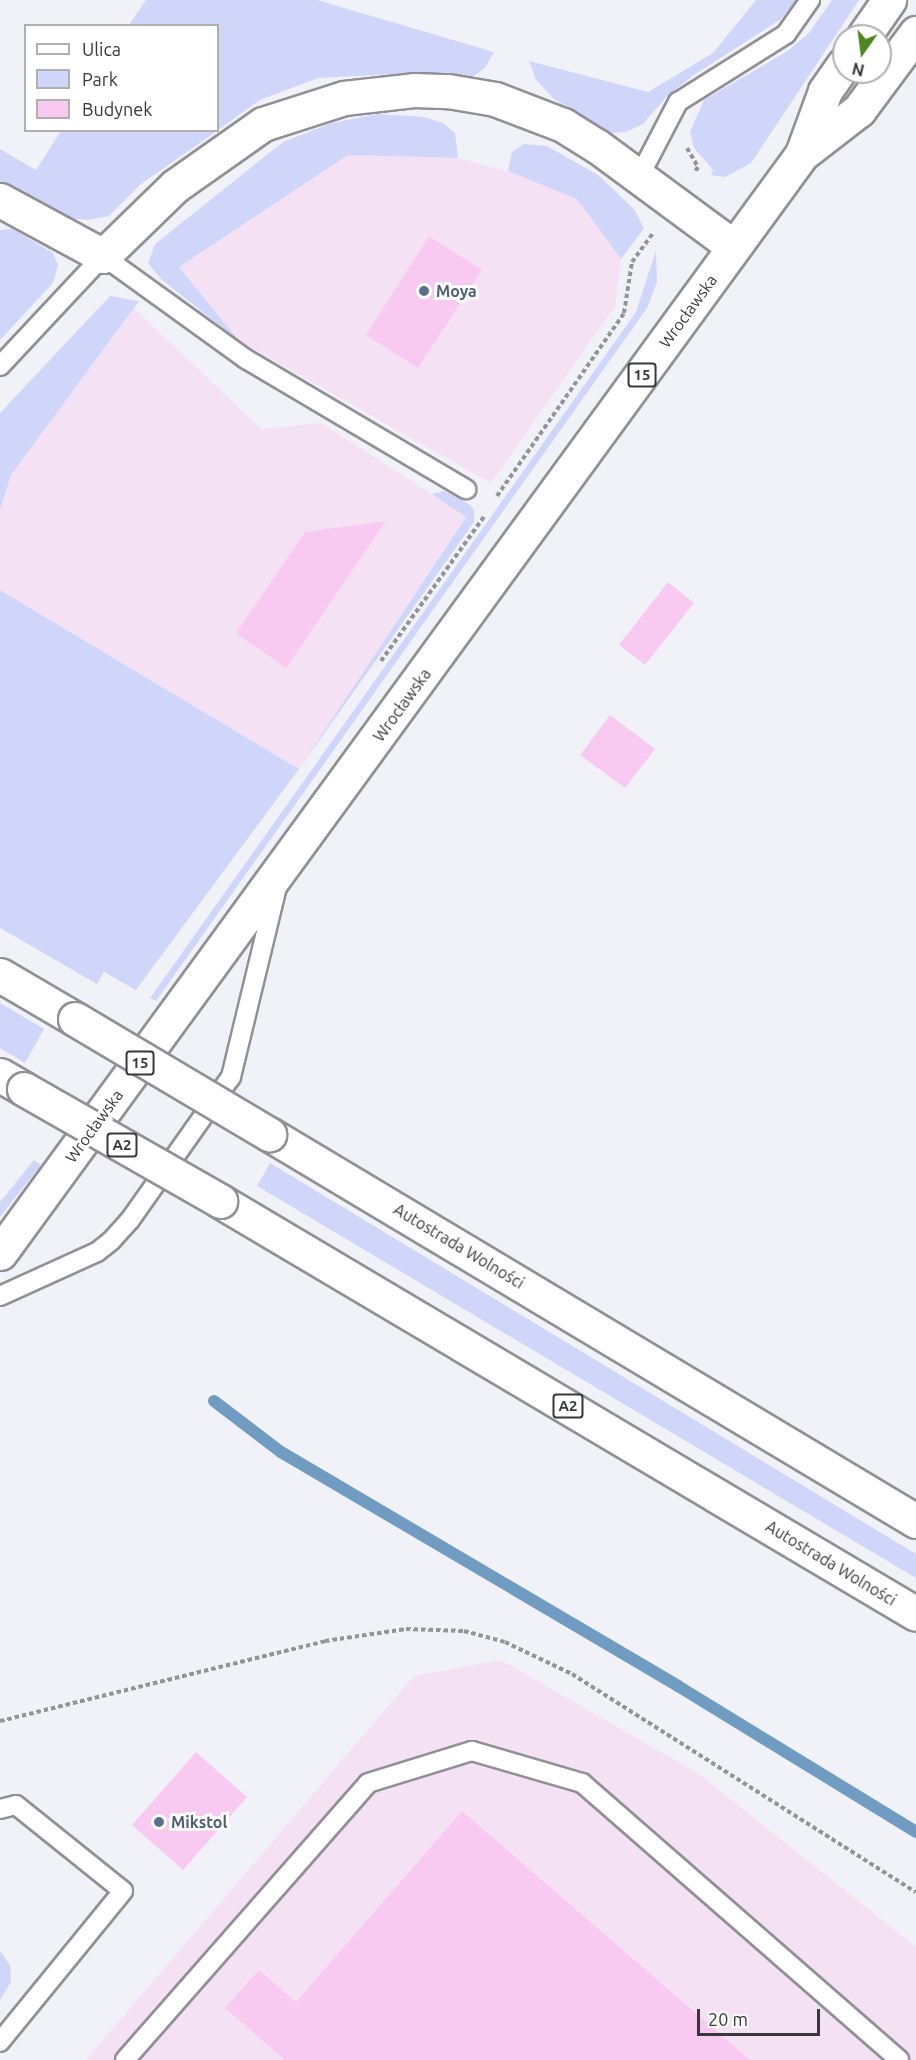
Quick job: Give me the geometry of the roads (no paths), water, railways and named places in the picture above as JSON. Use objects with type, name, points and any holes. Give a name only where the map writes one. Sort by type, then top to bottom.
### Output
[{"type":"main road","points":[[872,24],[889,0]]},
{"type":"main road","name":"Wrocławska","points":[[802,154],[859,110],[916,33]]},
{"type":"main road","name":"Wrocławska","points":[[0,1253],[280,873],[802,154],[825,91],[832,81]]},
{"type":"main road","points":[[0,200],[103,256],[176,186],[263,124],[344,98],[414,90],[495,99],[563,125],[639,177],[734,247]]},
{"type":"main road","name":"Autostrada Wolności","points":[[0,975],[916,1521]]},
{"type":"main road","name":"Autostrada Wolności","points":[[12,1082],[220,1201],[916,1614]]},
{"type":"lane","points":[[639,177],[678,102],[786,34],[810,0]]},
{"type":"lane","points":[[0,366],[103,256],[246,359],[465,489]]},
{"type":"lane","points":[[0,1296],[97,1252],[111,1241],[130,1220],[231,1077],[280,873]]},
{"type":"lane","points":[[125,2060],[368,1783],[472,1751],[582,1783],[899,2060]]},
{"type":"lane","points":[[0,1809],[16,1805],[123,1891],[0,2042]]},
{"type":"waterway","points":[[214,1401],[281,1452],[678,1686],[916,1832]]},
{"type":"place","name":"Moya","points":[[424,291]]},
{"type":"place","name":"Mikstol","points":[[159,1822]]}]
